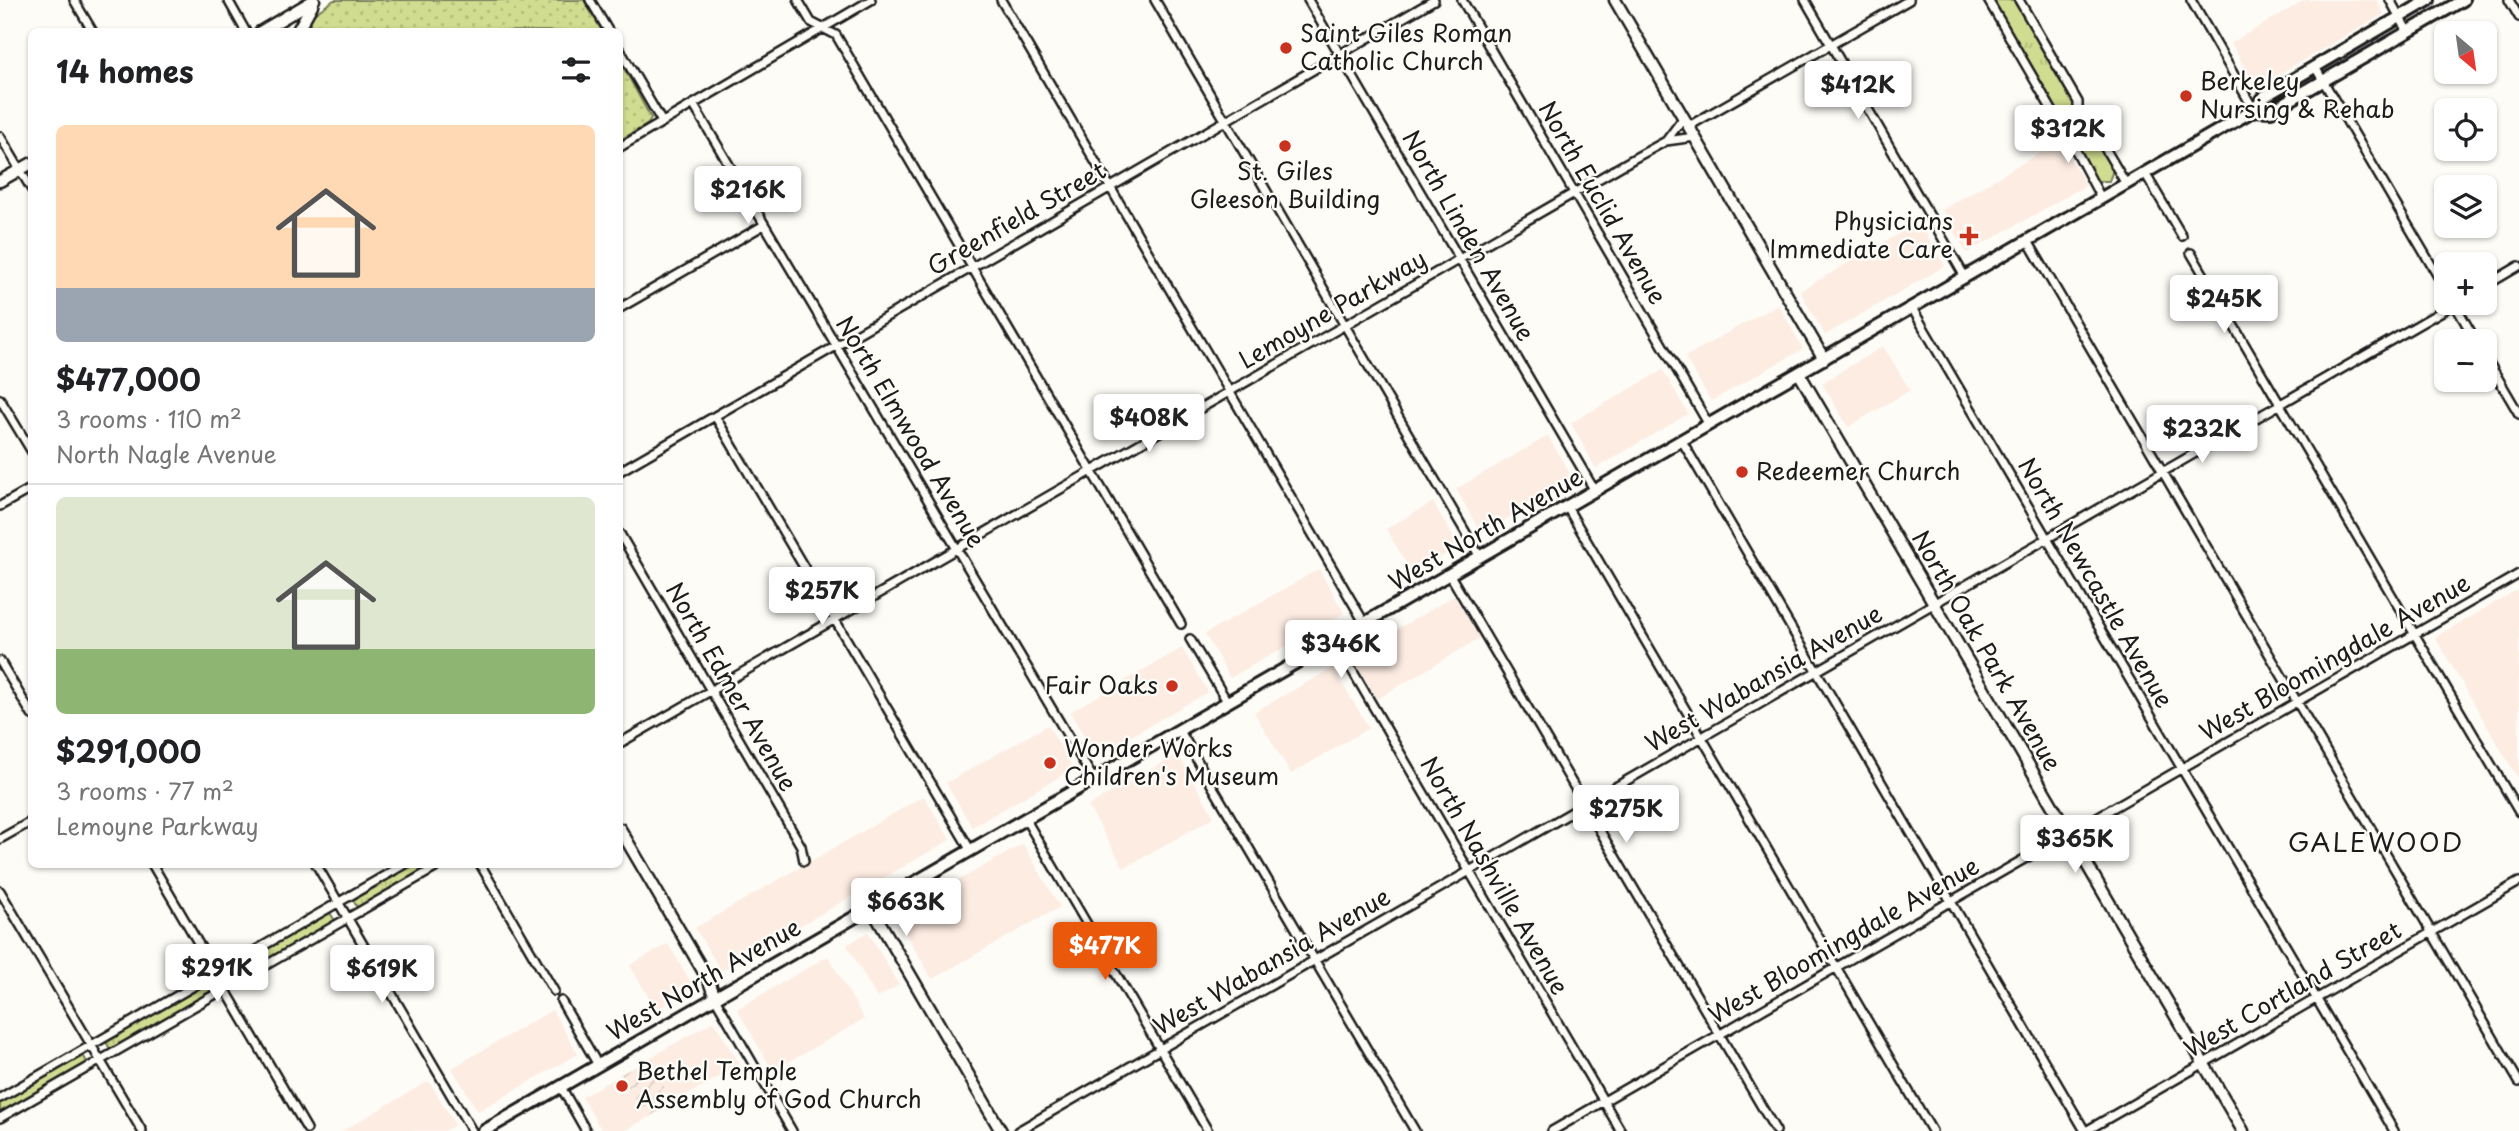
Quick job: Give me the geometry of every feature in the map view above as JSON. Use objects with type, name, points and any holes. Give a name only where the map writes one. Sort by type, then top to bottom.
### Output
[{"type":"main road","name":"West North Avenue","points":[[484,1131],[2255,110],[2264,96],[2429,0]]},
{"type":"main road","name":"West North Avenue","points":[[2255,110],[2272,111],[2463,0]]},
{"type":"street","points":[[75,0],[91,28]]},
{"type":"street","points":[[228,0],[244,28]]},
{"type":"street","points":[[275,28],[315,0]]},
{"type":"street","points":[[299,28],[315,0]]},
{"type":"street","points":[[590,0],[607,28]]},
{"type":"street","points":[[797,0],[811,22],[836,35],[1181,624]]},
{"type":"street","points":[[623,145],[871,0]]},
{"type":"street","points":[[1001,0],[1365,624]]},
{"type":"street","points":[[1155,0],[1480,558]]},
{"type":"street","name":"North Linden Avenue","points":[[1308,0],[1595,491]]},
{"type":"street","name":"Greenfield Street","points":[[623,469],[1434,0]]},
{"type":"street","name":"North Euclid Avenue","points":[[1462,0],[1709,425]]},
{"type":"street","points":[[1615,0],[1824,359]]},
{"type":"street","points":[[1804,0],[1965,277]]},
{"type":"street","points":[[1686,122],[1909,0]]},
{"type":"street","points":[[1988,0],[2056,117],[2070,119],[2076,115],[2078,102],[2019,0]]},
{"type":"street","points":[[2190,0],[2255,110]]},
{"type":"street","points":[[2390,0],[2408,32]]},
{"type":"street","points":[[2509,0],[2519,17]]},
{"type":"street","points":[[623,55],[662,122]]},
{"type":"street","points":[[2315,66],[2434,269]]},
{"type":"street","name":"North Elmwood Avenue","points":[[693,104],[1094,780]]},
{"type":"street","name":"Lemoyne Parkway","points":[[623,741],[1666,141],[1686,122]]},
{"type":"street","points":[[2101,198],[2071,140],[2073,131],[2085,124],[2093,128],[2126,184]]},
{"type":"street","points":[[0,136],[28,183]]},
{"type":"street","name":"Lemoyne Parkway","points":[[1666,141],[1695,137]]},
{"type":"street","points":[[0,181],[28,165]]},
{"type":"street","points":[[2145,173],[2182,236]]},
{"type":"street","points":[[623,306],[764,225]]},
{"type":"street","points":[[2028,241],[2519,1082]]},
{"type":"street","points":[[2191,253],[2519,812]]},
{"type":"street","points":[[2497,279],[2519,266]]},
{"type":"street","name":"North Newcastle Avenue","points":[[1912,308],[2394,1131]]},
{"type":"street","name":"West Wabansia Avenue","points":[[1018,1131],[2434,315]]},
{"type":"street","name":"North Oak Park Avenue","points":[[1799,373],[2243,1131]]},
{"type":"street","points":[[2497,376],[2519,414]]},
{"type":"street","points":[[0,399],[28,445]]},
{"type":"street","points":[[715,416],[971,852]]},
{"type":"street","points":[[1682,441],[2086,1131]]},
{"type":"street","points":[[0,506],[28,490]]},
{"type":"street","points":[[1567,508],[1931,1131]]},
{"type":"street","name":"North Edmer Avenue","points":[[623,539],[801,846],[804,861]]},
{"type":"street","name":"West Bloomingdale Avenue","points":[[1552,1131],[2519,574]]},
{"type":"street","points":[[1450,575],[1776,1131]]},
{"type":"street","points":[[1190,639],[1228,703]]},
{"type":"street","name":"North Nashville Avenue","points":[[1335,641],[1621,1131]]},
{"type":"street","points":[[0,661],[28,708]]},
{"type":"street","points":[[1180,731],[1415,1131]]},
{"type":"street","points":[[1026,820],[1209,1131]]},
{"type":"street","points":[[0,839],[28,823]]},
{"type":"street","points":[[623,834],[792,1131]]},
{"type":"street","points":[[154,868],[307,1129]]},
{"type":"street","points":[[318,868],[472,1131]]},
{"type":"street","points":[[0,1098],[398,868]]},
{"type":"street","points":[[0,1118],[435,868]]},
{"type":"street","points":[[482,868],[554,991]]},
{"type":"street","name":"West Cortland Street","points":[[2086,1131],[2519,882]]},
{"type":"street","points":[[0,891],[142,1131]]},
{"type":"street","points":[[872,909],[1002,1131]]},
{"type":"street","points":[[561,1001],[598,1065]]},
{"type":"street","points":[[561,1087],[586,1131]]},
{"type":"shaded area","points":[[2305,0],[2376,0],[2384,14],[2256,87],[2231,43]]},
{"type":"shaded area","points":[[2060,141],[2086,185],[1967,253],[1942,210]]},
{"type":"shaded area","points":[[1919,222],[1945,266],[1825,335],[1800,291]]},
{"type":"shaded area","points":[[1778,304],[1803,349],[1711,401],[1685,357]]},
{"type":"shaded area","points":[[1883,346],[1910,390],[1848,427],[1822,383]]},
{"type":"shaded area","points":[[1663,370],[1688,414],[1596,468],[1571,423]]},
{"type":"shaded area","points":[[1548,436],[1574,481],[1481,533],[1456,489]]},
{"type":"shaded area","points":[[1433,502],[1459,547],[1412,573],[1386,529]]},
{"type":"shaded area","points":[[1319,569],[1344,613],[1230,678],[1205,634]]},
{"type":"shaded area","points":[[2519,589],[2519,780],[2435,637]]},
{"type":"shaded area","points":[[1454,596],[1480,638],[1377,699],[1351,656]]},
{"type":"shaded area","points":[[1182,648],[1208,692],[1096,756],[1070,712]]},
{"type":"shaded area","points":[[1333,668],[1369,728],[1291,774],[1254,712]]},
{"type":"shaded area","points":[[1048,725],[1073,769],[972,827],[946,783]]},
{"type":"shaded area","points":[[1178,754],[1214,817],[1124,868],[1088,806]]},
{"type":"shaded area","points":[[924,796],[950,840],[721,971],[695,928]]},
{"type":"shaded area","points":[[1023,844],[1060,907],[932,979],[896,916]]},
{"type":"shaded area","points":[[868,932],[899,985],[877,998],[847,945]]},
{"type":"shaded area","points":[[668,944],[694,987],[656,1010],[630,965]]},
{"type":"shaded area","points":[[828,956],[864,1019],[773,1071],[737,1009]]},
{"type":"shaded area","points":[[552,1010],[578,1054],[478,1111],[452,1068]]},
{"type":"shaded area","points":[[714,1021],[740,1065],[673,1103],[648,1059]]},
{"type":"shaded area","points":[[648,1059],[673,1103],[647,1118],[621,1074]]},
{"type":"shaded area","points":[[621,1074],[647,1118],[625,1131],[602,1131],[582,1097]]},
{"type":"shaded area","points":[[429,1081],[455,1125],[444,1131],[342,1131]]},
{"type":"green space","points":[[334,0],[584,0],[600,28],[305,28],[314,14]]},
{"type":"green space","points":[[1993,0],[2014,0],[2074,105],[2071,114],[2059,113]]},
{"type":"green space","points":[[623,67],[651,118],[648,124],[623,138]]},
{"type":"green space","points":[[2081,133],[2092,133],[2113,170],[2109,181],[2096,181],[2076,144]]},
{"type":"green space","points":[[410,868],[430,868],[358,909],[353,900]]},
{"type":"green space","points":[[330,913],[336,922],[234,980],[229,971]]},
{"type":"green space","points":[[207,984],[212,993],[111,1051],[106,1042]]},
{"type":"green space","points":[[83,1055],[88,1064],[0,1115],[0,1103]]},
{"type":"place","name":"Saint Giles Roman Catholic Church","points":[[1286,48]]},
{"type":"place","name":"Berkeley Nursing & Rehab","points":[[2186,96]]},
{"type":"place","name":"St. Giles Gleeson Building","points":[[1285,146]]},
{"type":"place","name":"Physicians Immediate Care","points":[[1969,236]]},
{"type":"place","name":"Redeemer Church","points":[[1742,472]]},
{"type":"place","name":"Fair Oaks","points":[[1172,686]]},
{"type":"place","name":"Wonder Works Children's Museum","points":[[1050,763]]},
{"type":"place","name":"Bethel Temple Assembly of God Church","points":[[622,1086]]},
{"type":"district","name":"GALEWOOD","points":[[2376,843]]}]
